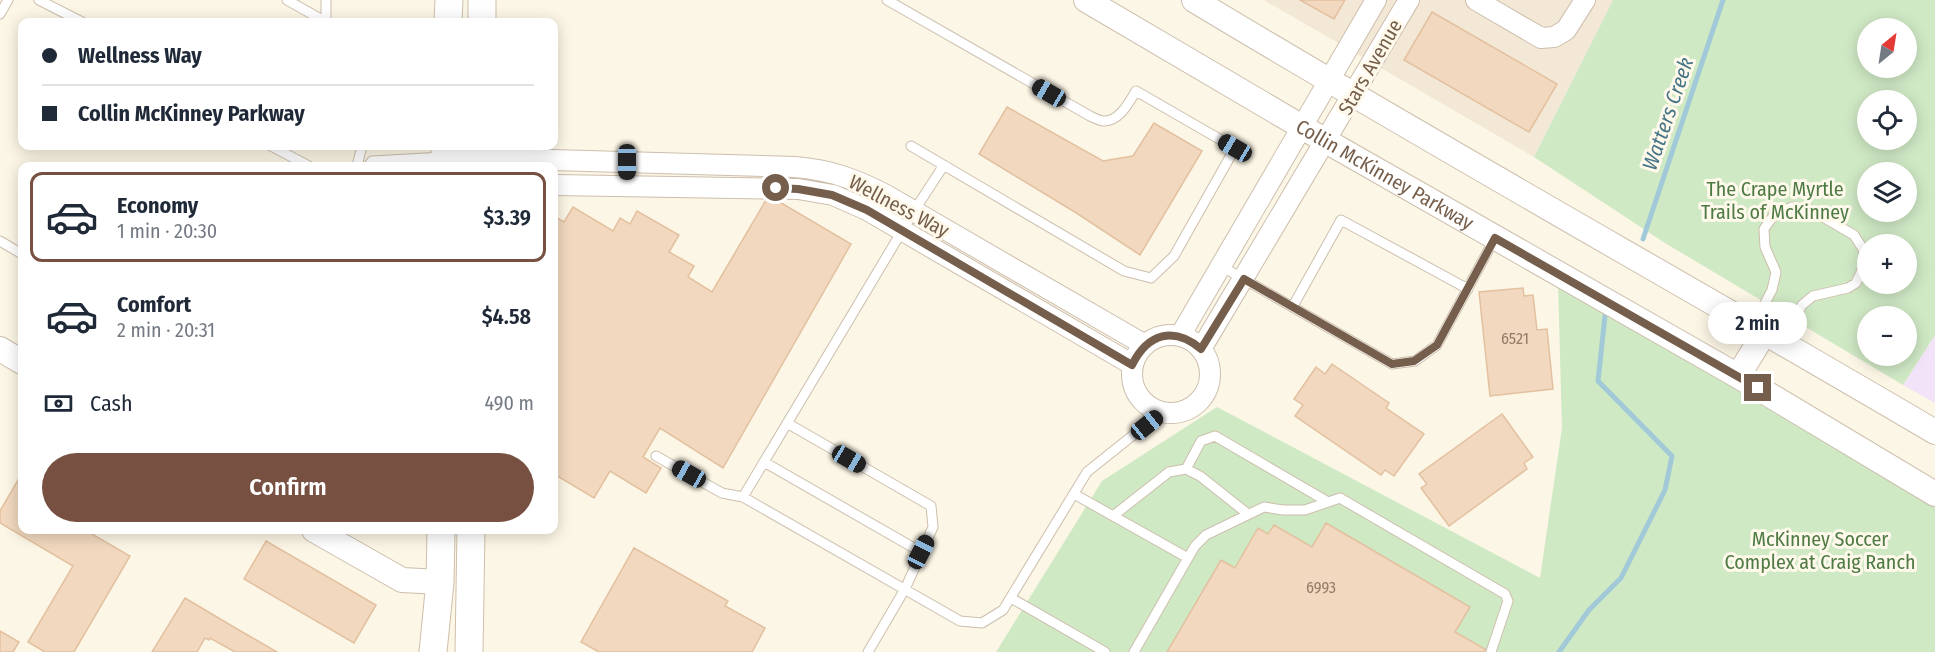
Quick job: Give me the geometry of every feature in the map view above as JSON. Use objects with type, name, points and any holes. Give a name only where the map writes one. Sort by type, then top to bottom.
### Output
[{"type":"main road","points":[[448,18],[449,0]]},
{"type":"main road","points":[[482,0],[482,18]]},
{"type":"main road","points":[[433,652],[440,582],[441,534]]},
{"type":"main road","points":[[469,652],[471,534]]},
{"type":"street","name":"Collin McKinney Parkway","points":[[1086,0],[1326,141],[1738,376],[1935,494]]},
{"type":"street","points":[[1194,0],[1353,96],[1766,332],[1935,432]]},
{"type":"street","name":"Stars Avenue","points":[[1180,336],[1376,0]]},
{"type":"street","name":"Stars Avenue","points":[[1201,349],[1409,0]]},
{"type":"street","points":[[1476,0],[1541,38],[1554,37],[1566,30],[1585,0]]},
{"type":"street","name":"Wellness Way","points":[[445,156],[478,156],[528,162]]},
{"type":"street","name":"Wellness Way","points":[[558,184],[710,164],[822,170],[854,179],[914,211],[1145,345]]},
{"type":"street","name":"Wellness Way","points":[[558,166],[709,187],[798,189],[832,195],[867,210],[1132,365]]},
{"type":"street","points":[[1738,376],[1766,332]]},
{"type":"street","points":[[1166,335],[1180,336],[1191,340],[1201,349],[1210,368],[1210,378],[1201,400],[1190,408],[1176,413],[1162,412],[1150,407],[1136,392],[1132,379],[1132,365],[1140,350],[1149,341],[1166,335]]},
{"type":"street","points":[[0,350],[18,360]]},
{"type":"street","points":[[321,534],[402,580],[440,582]]},
{"type":"lane","points":[[0,14],[8,0]]},
{"type":"lane","points":[[39,0],[74,18]]},
{"type":"lane","points":[[287,0],[319,18]]},
{"type":"lane","points":[[326,0],[326,18]]},
{"type":"lane","points":[[887,0],[1090,116],[1104,121],[1113,118],[1124,111],[1136,91],[1235,148],[1174,256],[1151,278],[1124,271],[910,146]]},
{"type":"lane","points":[[279,150],[302,162]]},
{"type":"lane","points":[[371,162],[445,156]]},
{"type":"lane","points":[[709,187],[710,164]]},
{"type":"lane","points":[[743,497],[914,211],[944,165]]},
{"type":"lane","points":[[1801,207],[1811,210],[1854,235],[1863,249],[1865,258],[1856,283],[1841,291],[1813,296],[1802,305],[1792,322],[1766,332],[1764,305],[1772,290],[1776,272],[1765,247],[1764,229],[1774,215],[1782,210],[1801,207]]},
{"type":"lane","points":[[1293,306],[1341,220],[1468,289]]},
{"type":"lane","points":[[1221,266],[1392,364],[1414,361],[1437,345],[1495,238]]},
{"type":"lane","points":[[0,241],[18,252]]},
{"type":"lane","points":[[656,456],[722,493],[743,497],[960,621],[982,623],[1003,610],[1087,472],[1162,412]]},
{"type":"lane","points":[[787,423],[931,506],[933,527],[905,589],[868,652]]},
{"type":"lane","points":[[1186,469],[1201,441],[1215,436],[1328,502]]},
{"type":"lane","points":[[764,462],[921,552]]},
{"type":"lane","points":[[1113,516],[1169,472],[1186,469],[1200,476],[1248,514]]},
{"type":"lane","points":[[1074,494],[1188,558]]},
{"type":"lane","points":[[1134,652],[1195,546],[1206,535],[1264,507],[1305,510],[1340,498],[1505,594],[1508,601],[1491,652]]},
{"type":"lane","points":[[1011,598],[1105,652]]},
{"type":"shaded area","points":[[1264,0],[1613,0],[1534,157]]},
{"type":"shaded area","points":[[1935,335],[1935,403],[1903,385]]},
{"type":"green space","name":"The Crape Myrtle Trails of McKinney","points":[[1613,0],[1935,0],[1935,335],[1917,363],[1917,306],[1857,306],[1857,358],[1665,243],[1534,157]]},
{"type":"green space","name":"McKinney Soccer Complex at Craig Ranch","points":[[1558,283],[1935,502],[1935,652],[996,652],[1102,481],[1217,407],[1540,578],[1562,428]]},
{"type":"green space","name":"The Crape Myrtle Trails of McKinney","points":[[1871,366],[1915,366],[1903,385]]},
{"type":"building","points":[[1300,0],[1345,0],[1334,19]]},
{"type":"building","points":[[1432,12],[1557,84],[1529,132],[1404,60]]},
{"type":"building","points":[[1007,107],[1103,161],[1133,156],[1154,123],[1202,151],[1140,255],[979,154]]},
{"type":"building","points":[[766,200],[778,201],[851,244],[723,468],[660,428],[643,457],[661,468],[646,493],[610,471],[594,498],[558,476],[558,218],[564,222],[573,207],[613,231],[620,218],[630,224],[637,211],[679,235],[669,252],[694,266],[688,277],[712,292]]},
{"type":"building","points":[[1523,288],[1524,296],[1533,295],[1537,330],[1547,329],[1553,389],[1490,396],[1479,292]]},
{"type":"building","points":[[1332,364],[1389,403],[1386,408],[1424,434],[1394,476],[1385,470],[1381,475],[1295,416],[1303,405],[1294,399],[1316,367],[1325,374]]},
{"type":"building","points":[[1502,414],[1533,457],[1524,463],[1527,469],[1449,526],[1421,488],[1427,484],[1419,474]]},
{"type":"building","points":[[18,480],[18,534],[0,523],[0,511]]},
{"type":"building","points":[[1326,523],[1470,607],[1455,632],[1485,649],[1484,652],[1167,652],[1221,560],[1235,568],[1258,528],[1268,534],[1274,525],[1312,547]]},
{"type":"building","points":[[19,534],[92,534],[130,556],[74,652],[45,652],[28,642],[73,566]]},
{"type":"building","points":[[266,541],[376,605],[354,643],[244,579]]},
{"type":"building","points":[[634,548],[728,601],[725,606],[765,628],[752,652],[599,652],[581,642]]},
{"type":"building","points":[[185,598],[277,652],[235,652],[210,638],[209,640],[205,638],[197,652],[152,652]]},
{"type":"building","points":[[0,631],[19,642],[13,652],[0,652]]},
{"type":"waterway","name":"Watters Creek","points":[[1643,239],[1723,0]]},
{"type":"waterway","name":"Watters Creek","points":[[1559,652],[1589,610],[1621,578],[1665,490],[1672,456],[1598,381],[1605,316]]},
{"type":"route","points":[[776,188],[832,195],[867,210],[1132,365],[1140,350],[1149,341],[1166,335],[1191,340],[1201,349],[1244,279],[1392,364],[1414,361],[1437,345],[1495,238],[1758,388]]}]
